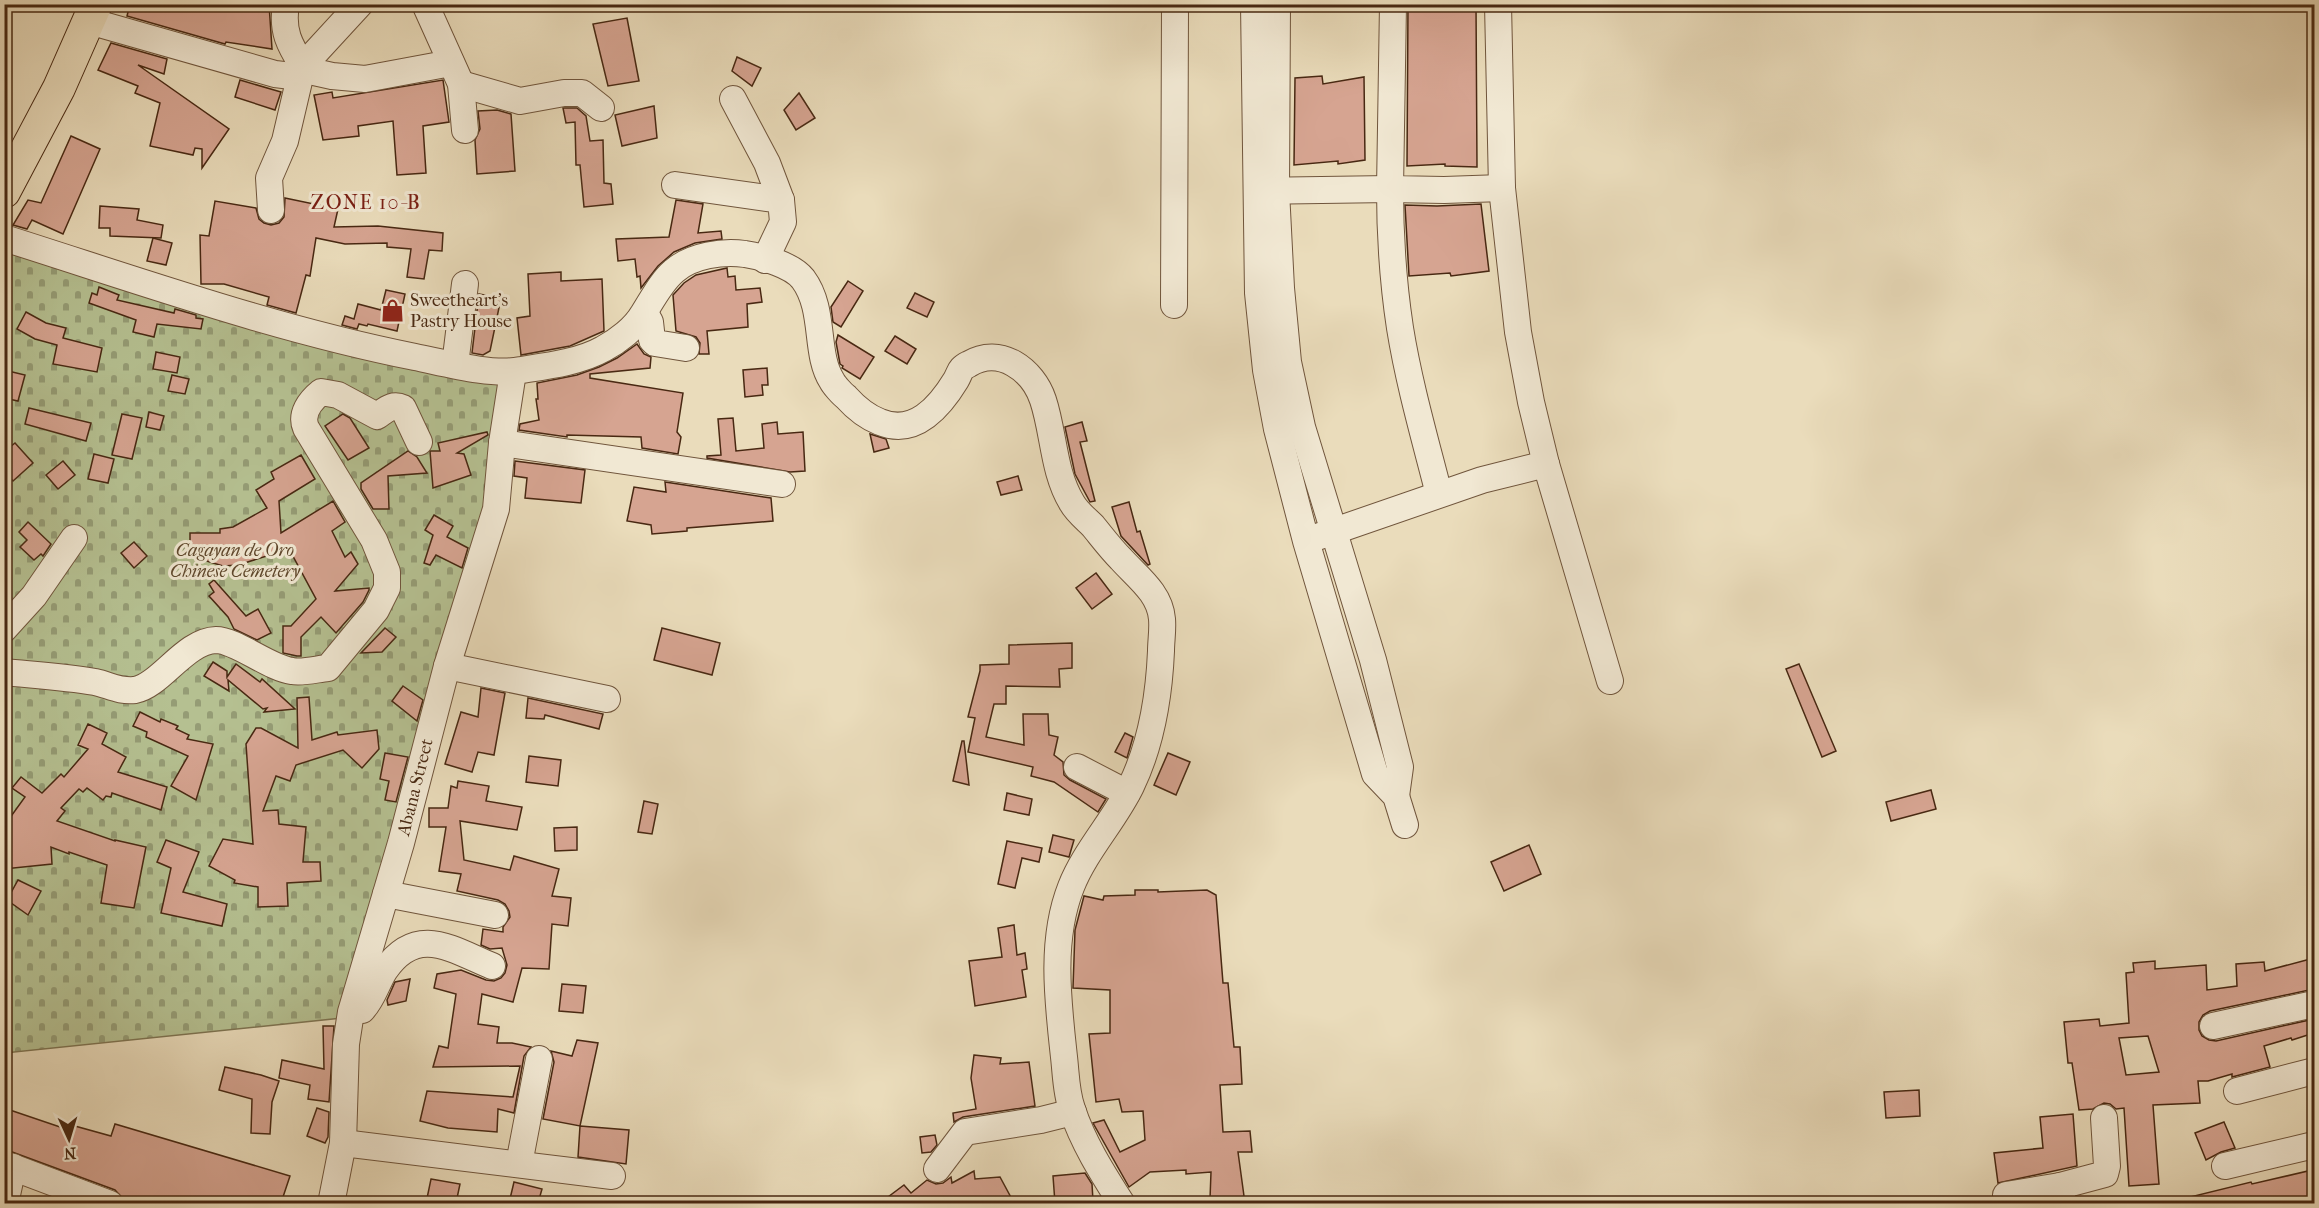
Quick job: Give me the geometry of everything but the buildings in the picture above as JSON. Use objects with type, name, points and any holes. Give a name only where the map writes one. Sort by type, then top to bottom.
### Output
[{"type":"main road","points":[[4,192],[59,88],[93,13]]},
{"type":"street","points":[[286,4],[284,25],[287,38],[302,73]]},
{"type":"street","points":[[271,210],[269,177],[285,141],[302,73],[314,54],[360,4]]},
{"type":"street","points":[[425,4],[456,73],[465,130]]},
{"type":"street","points":[[1174,305],[1175,4]]},
{"type":"street","points":[[1254,4],[1266,191]]},
{"type":"street","points":[[1277,4],[1258,293],[1277,366],[1302,427],[1372,660],[1400,766],[1396,796],[1405,825]]},
{"type":"street","points":[[1393,4],[1390,243],[1400,327],[1416,409],[1439,494]]},
{"type":"street","points":[[1498,4],[1502,188],[1518,332],[1531,402],[1546,464],[1610,681]]},
{"type":"street","points":[[93,13],[275,74],[302,73],[365,79],[456,73],[520,101],[564,93],[582,93],[601,108]]},
{"type":"street","points":[[733,99],[771,172],[781,200],[783,222],[765,260]]},
{"type":"street","points":[[675,185],[781,200]]},
{"type":"street","points":[[1266,191],[1502,188]]},
{"type":"street","points":[[4,238],[201,301],[344,343],[455,365],[513,372],[578,358],[602,350],[625,334],[645,313],[650,301],[674,270],[686,264],[712,254],[750,255],[794,271],[803,279],[813,298],[821,329],[825,366],[833,383],[854,406],[875,421],[900,427],[914,424],[926,416],[948,392],[962,368],[971,362],[997,356],[1011,361],[1036,383],[1047,414],[1054,452],[1074,506],[1153,593],[1162,618],[1157,701],[1147,746],[1127,793],[1070,888],[1064,914],[1057,971],[1059,1013],[1072,1112],[1092,1156],[1122,1203]]},
{"type":"street","points":[[455,365],[465,284]]},
{"type":"street","points":[[645,313],[650,322],[652,340],[686,348]]},
{"type":"street","points":[[1277,366],[1276,429],[1305,541],[1375,774],[1396,796]]},
{"type":"street","name":"Abana Street","points":[[331,1203],[344,1143],[346,1044],[350,1017],[386,894],[447,666],[496,509],[502,443],[513,372]]},
{"type":"street","points":[[4,672],[96,682],[117,690],[137,690],[160,676],[180,657],[197,646],[216,640],[241,648],[269,663],[292,671],[328,668],[376,610],[387,588],[387,572],[374,540],[306,428],[303,421],[305,413],[313,398],[321,392],[338,395],[377,416],[389,407],[398,406],[403,408],[419,442]]},
{"type":"street","points":[[502,443],[782,484]]},
{"type":"street","points":[[1305,541],[1482,480],[1546,464]]},
{"type":"street","points":[[4,629],[34,597],[74,538]]},
{"type":"street","points":[[447,666],[607,699]]},
{"type":"street","points":[[1077,767],[1127,793]]},
{"type":"street","points":[[386,894],[495,915]]},
{"type":"street","points":[[350,1017],[366,1006],[386,969],[401,951],[411,945],[419,943],[445,947],[492,966]]},
{"type":"street","points":[[2213,1026],[2314,1004]]},
{"type":"street","points":[[519,1164],[539,1059]]},
{"type":"street","points":[[2237,1090],[2314,1071]]},
{"type":"street","points":[[937,1168],[965,1132],[1041,1120],[1072,1112]]},
{"type":"street","points":[[2006,1195],[2061,1195],[2105,1174],[2107,1166],[2104,1118]]},
{"type":"street","points":[[344,1143],[612,1176]]},
{"type":"street","points":[[2226,1166],[2314,1144]]},
{"type":"street","points":[[5,1203],[9,1165],[110,1203]]},
{"type":"green space","name":"Cagayan de Oro Chinese Cemetery","points":[[12,249],[507,380],[492,510],[342,1018],[5,1053],[4,263]]},
{"type":"place","name":"Sweetheart's Pastry House","points":[[392,310]]},
{"type":"district","name":"ZONE 10-B","points":[[366,202]]}]
